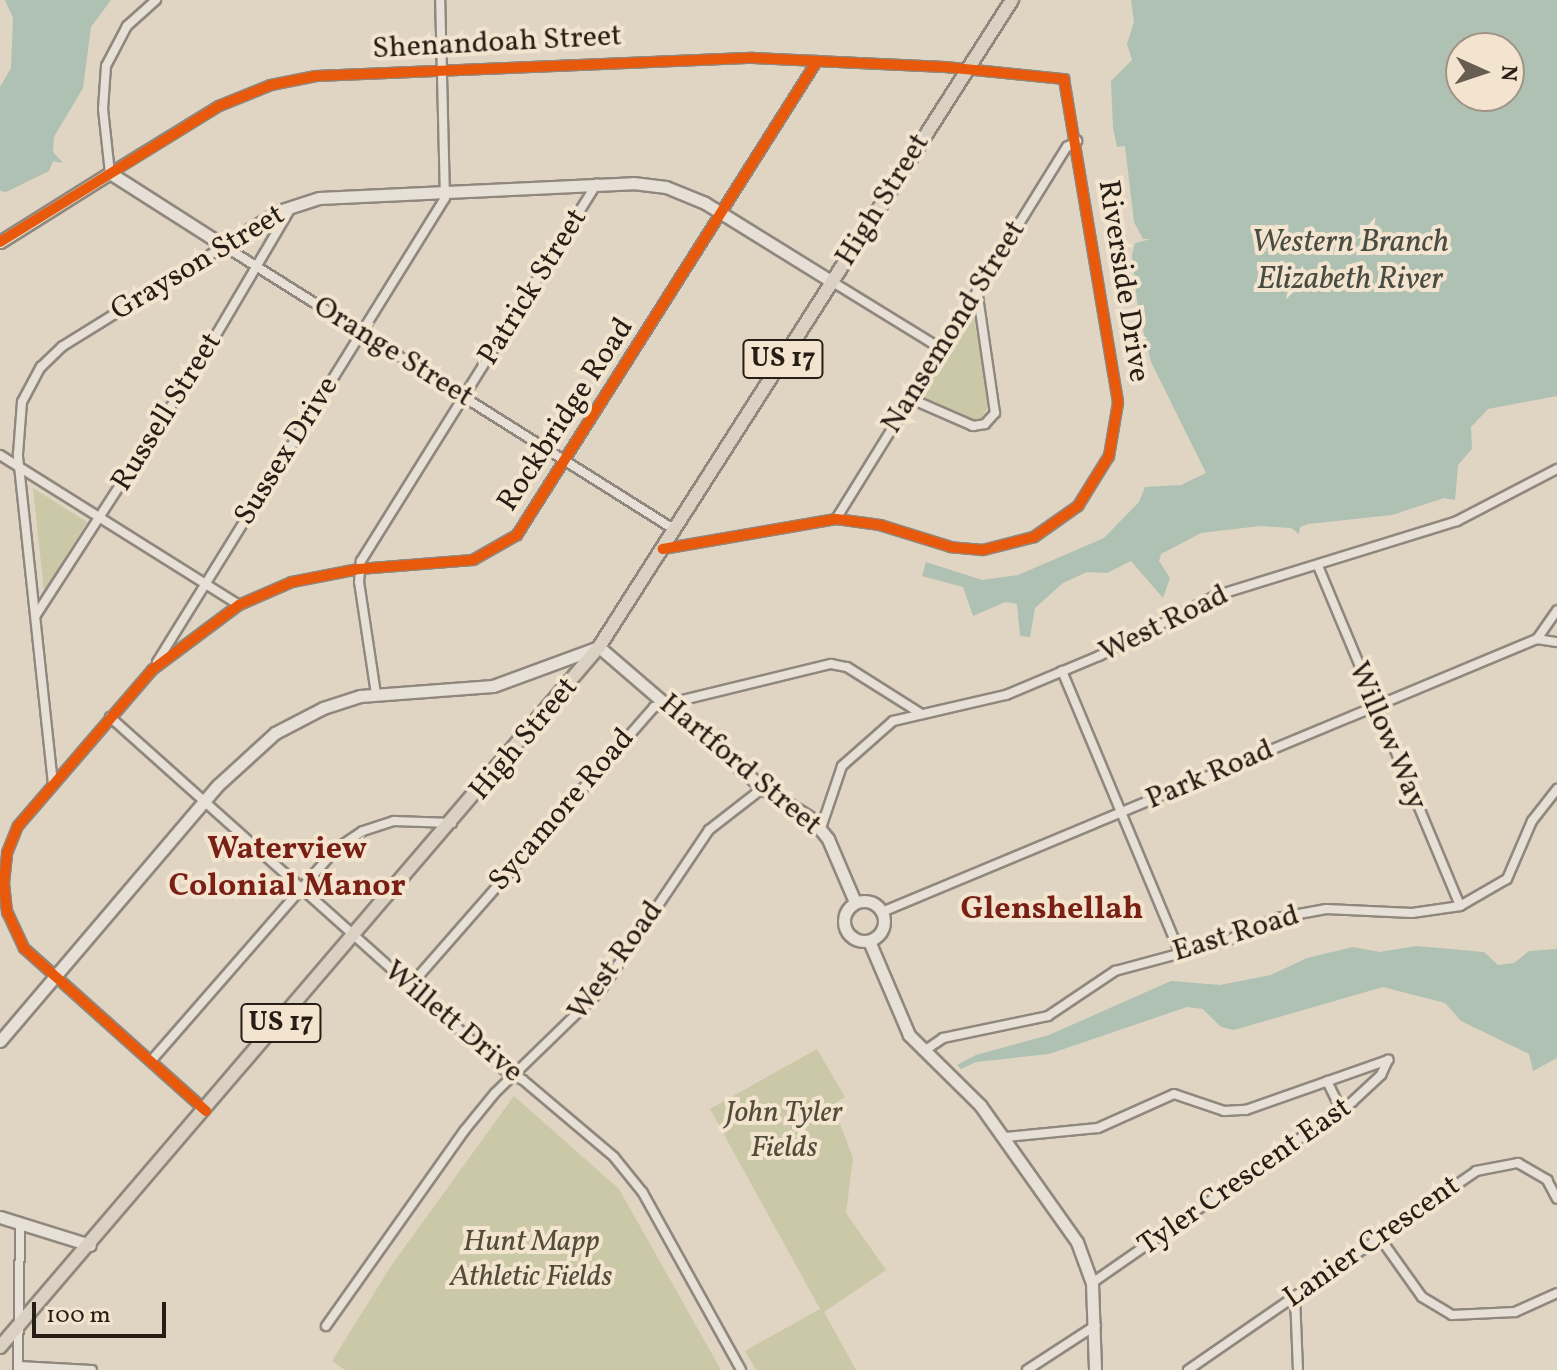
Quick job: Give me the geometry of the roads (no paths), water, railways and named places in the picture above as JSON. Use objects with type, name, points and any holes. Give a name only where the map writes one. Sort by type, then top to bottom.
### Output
[{"type":"main road","name":"US 17","points":[[965,70],[1004,0]]},
{"type":"main road","name":"US 17","points":[[965,70],[1012,0]]},
{"type":"main road","name":"High Street","points":[[0,1347],[357,936],[599,647],[965,70]]},
{"type":"street","points":[[110,173],[103,123],[106,66],[127,26],[156,0]]},
{"type":"street","points":[[440,0],[447,191]]},
{"type":"street","name":"Shenandoah Street","points":[[0,242],[219,106],[271,85],[316,76],[615,61],[817,61],[1039,75]]},
{"type":"street","name":"Rockbridge Road","points":[[206,1111],[53,978],[16,934],[4,883],[11,839],[53,784],[152,670],[239,605],[292,582],[359,569],[457,563],[487,555],[526,524],[817,61]]},
{"type":"street","name":"Riverside Drive","points":[[663,549],[836,519],[880,525],[951,547],[999,548],[1057,524],[1092,488],[1109,456],[1118,403],[1067,83],[1060,77],[1039,75]]},
{"type":"street","name":"Nansemond Street","points":[[836,519],[1067,147],[1077,141]]},
{"type":"street","name":"Orange Street","points":[[110,173],[675,530]]},
{"type":"street","name":"Grayson Street","points":[[53,784],[20,468],[22,402],[51,356],[292,205],[319,198],[447,191],[597,184],[666,187],[723,213],[940,348]]},
{"type":"street","name":"Patrick Street","points":[[359,569],[597,184]]},
{"type":"street","name":"Sussex Drive","points":[[152,670],[447,191]]},
{"type":"street","name":"Russell Street","points":[[36,615],[101,519],[258,267],[292,205]]},
{"type":"street","points":[[909,398],[973,426],[985,424],[995,413],[977,289]]},
{"type":"street","points":[[0,455],[239,605]]},
{"type":"street","name":"West Road","points":[[821,828],[830,789],[850,756],[880,729],[921,713],[980,704],[1062,671],[1215,596],[1318,566],[1481,512],[1557,469]]},
{"type":"street","name":"Willow Way","points":[[1318,566],[1460,906]]},
{"type":"street","points":[[359,569],[376,694]]},
{"type":"street","points":[[1557,610],[1537,639],[1557,642]]},
{"type":"street","name":"Park Road","points":[[882,912],[1537,639]]},
{"type":"street","points":[[0,1041],[204,801],[275,733],[323,708],[376,694],[493,686],[599,647]]},
{"type":"street","name":"Hartford Street","points":[[599,647],[763,788],[821,828],[855,902]]},
{"type":"street","name":"Sycamore Road","points":[[409,987],[646,713],[664,702],[831,664],[847,667],[921,713]]},
{"type":"street","points":[[1062,671],[1180,953]]},
{"type":"street","name":"Willett Drive","points":[[110,717],[302,886],[409,987],[512,1076],[600,1145],[631,1177],[741,1370]]},
{"type":"street","name":"West Road","points":[[326,1326],[462,1133],[512,1076],[601,990],[709,830],[763,788]]},
{"type":"street","name":"East Road","points":[[924,1051],[943,1038],[1048,1016],[1115,971],[1180,953],[1294,914],[1350,908],[1429,912],[1460,906],[1507,879],[1532,821],[1557,789]]},
{"type":"street","points":[[151,1061],[336,849],[363,831],[411,819],[452,823]]},
{"type":"street","points":[[855,902],[874,903],[882,912],[882,929],[869,941],[857,940],[844,928],[846,910],[855,902]]},
{"type":"street","points":[[869,941],[904,1026],[1006,1137],[1077,1242],[1092,1283],[1096,1325],[1095,1370]]},
{"type":"street","name":"Tyler Crescent East","points":[[1092,1283],[1341,1110],[1381,1075],[1388,1060],[1327,1081]]},
{"type":"street","points":[[1006,1137],[1098,1128],[1174,1094],[1224,1111],[1246,1110],[1327,1081],[1341,1110]]},
{"type":"street","name":"Lanier Crescent","points":[[1193,1368],[1469,1175],[1499,1163],[1518,1163],[1538,1173],[1557,1199]]},
{"type":"street","points":[[0,1217],[90,1245]]},
{"type":"street","points":[[20,1223],[18,1368],[92,1370]]},
{"type":"street","points":[[1380,1238],[1422,1297],[1452,1315],[1515,1312],[1557,1293]]},
{"type":"street","points":[[1295,1296],[1298,1370]]},
{"type":"street","points":[[1027,1370],[1096,1325]]},
{"type":"water","points":[[5,0],[111,0],[91,27],[83,88],[54,137],[53,152],[63,163],[53,161],[49,171],[6,192],[0,191],[0,87],[11,68],[13,18]]},
{"type":"water","name":"Western Branch Elizabeth River","points":[[1131,0],[1557,0],[1557,396],[1488,409],[1471,427],[1472,449],[1458,465],[1455,500],[1444,498],[1392,515],[1308,524],[1300,527],[1299,534],[1291,528],[1260,526],[1201,533],[1161,554],[1159,561],[1170,578],[1163,598],[1131,561],[1107,573],[1087,572],[1063,583],[1035,608],[1030,637],[1020,636],[1017,604],[1005,602],[973,616],[963,587],[922,576],[926,562],[982,580],[1018,575],[1104,538],[1139,502],[1145,487],[1181,485],[1206,473],[1151,362],[1138,310],[1132,255],[1135,243],[1151,239],[1143,239],[1134,222],[1125,146],[1117,147],[1113,128],[1111,81],[1132,60],[1127,44],[1134,22]]},
{"type":"water","points":[[1417,946],[1484,952],[1498,965],[1514,963],[1529,951],[1557,949],[1557,1058],[1533,1071],[1529,1054],[1461,1021],[1445,1003],[1383,987],[1234,1030],[1221,1027],[1203,1009],[1187,1007],[1049,1054],[976,1062],[961,1069],[957,1065],[976,1055],[1049,1035],[1171,981],[1220,985],[1271,975],[1307,958],[1353,947],[1379,952]]},
{"type":"district","name":"Waterview Colonial Manor","points":[[287,870]]},
{"type":"district","name":"Glenshellah","points":[[1052,910]]},
{"type":"park label","name":"John Tyler Fields","points":[[784,1130]]},
{"type":"park label","name":"Hunt Mapp Athletic Fields","points":[[531,1259]]}]
